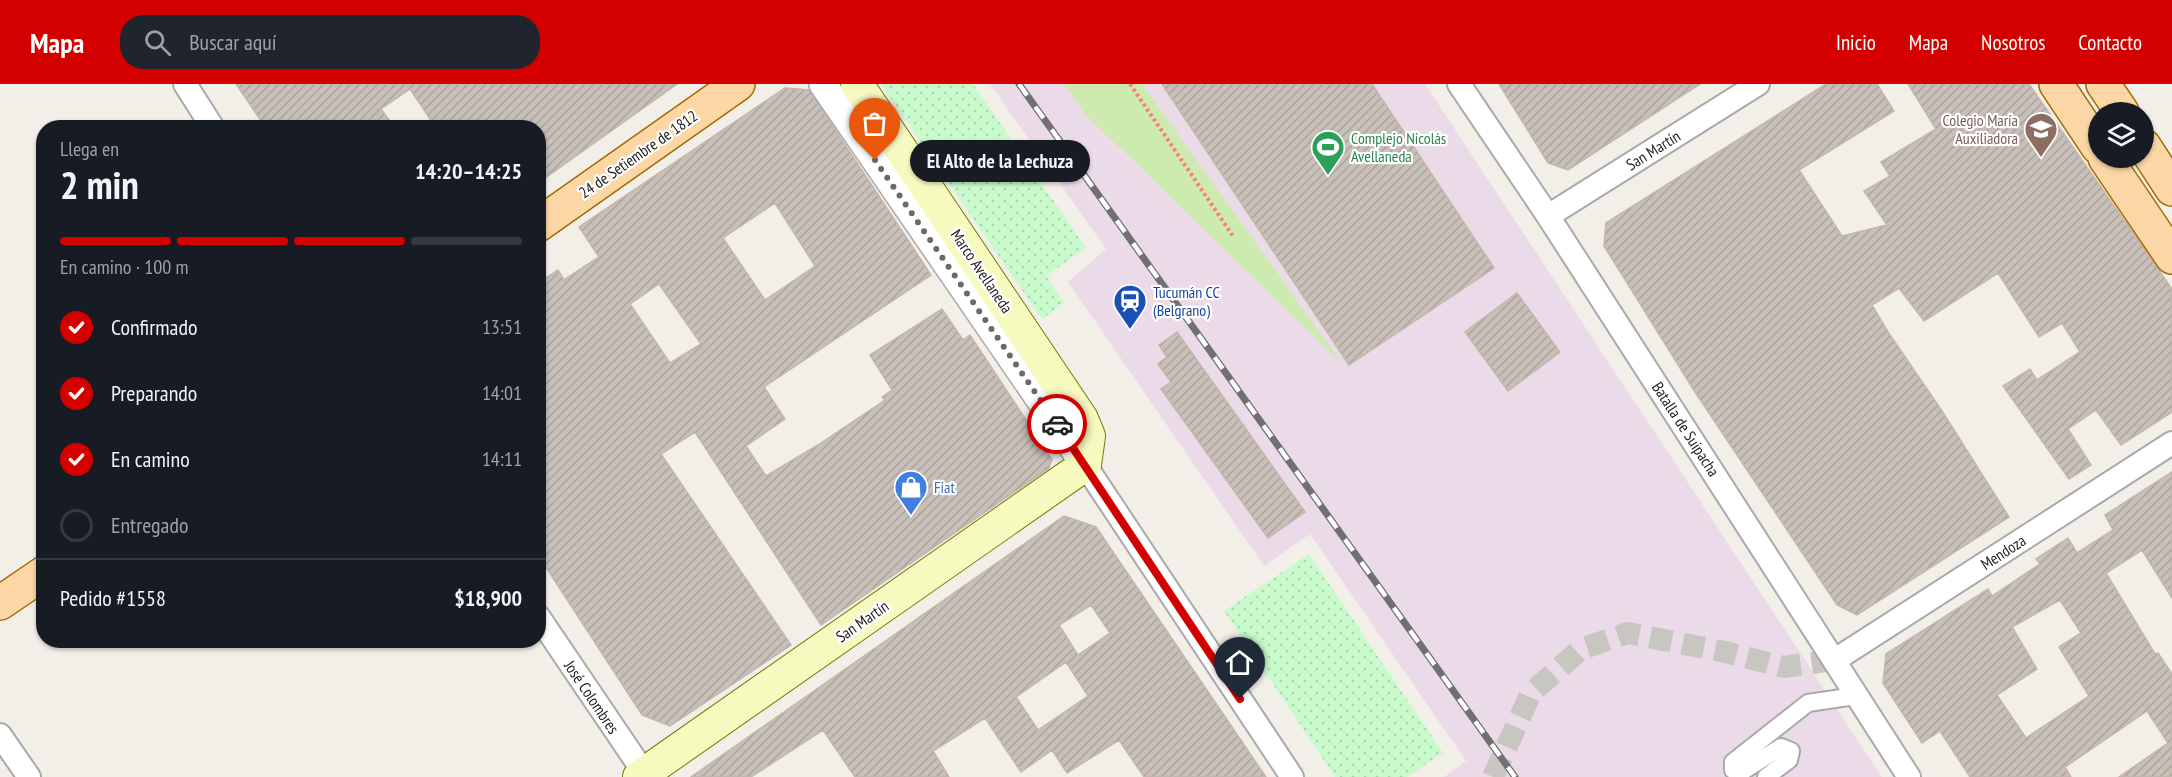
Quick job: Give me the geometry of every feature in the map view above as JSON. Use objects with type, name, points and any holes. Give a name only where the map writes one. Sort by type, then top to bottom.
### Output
[{"type":"main road","name":"24 de Setiembre de 1812","points":[[546,219],[738,84]]},
{"type":"main road","name":"Marco Avellaneda","points":[[857,84],[1082,419],[1089,436],[1085,465]]},
{"type":"main road","points":[[2056,84],[2088,132]]},
{"type":"main road","points":[[2103,84],[2115,102]]},
{"type":"main road","points":[[2154,161],[2172,189]]},
{"type":"main road","points":[[2112,168],[2172,257]]},
{"type":"main road","name":"San Martín","points":[[644,776],[1085,465]]},
{"type":"main road","points":[[0,603],[36,578]]},
{"type":"street","points":[[185,84],[208,120]]},
{"type":"street","name":"Marco Avellaneda","points":[[823,84],[1085,465],[1292,777]]},
{"type":"street","name":"Batalla de Suipacha","points":[[1460,84],[1548,216],[1909,777]]},
{"type":"street","name":"San Martín","points":[[1548,216],[1758,84]]},
{"type":"street","name":"Mendoza","points":[[1835,660],[2172,443]]},
{"type":"street","name":"José Colombres","points":[[546,628],[644,776]]},
{"type":"street","points":[[1766,777],[1789,760],[1791,751],[1781,747],[1740,773],[1733,770],[1733,762],[1808,703],[1855,696]]},
{"type":"street","points":[[0,735],[29,777]]},
{"type":"path","points":[[1130,84],[1233,236]]},
{"type":"shaded area","points":[[990,84],[1425,84],[1882,777],[1444,777],[1466,761],[1310,534],[1264,566],[1068,282],[1106,249]]},
{"type":"green space","points":[[881,84],[973,84],[1086,248],[1046,276],[1064,303],[1042,319]]},
{"type":"green space","points":[[1064,84],[1142,84],[1344,366],[1084,113]]},
{"type":"green space","points":[[1309,554],[1443,753],[1407,777],[1335,777],[1224,611]]},
{"type":"building","points":[[236,84],[677,84],[546,177],[546,120],[431,120],[410,89],[381,109],[389,120],[261,120]]},
{"type":"building","name":"Complejo Nicolás Avellaneda","points":[[1162,84],[1372,84],[1494,268],[1349,365]]},
{"type":"building","points":[[1499,84],[1700,84],[1568,170],[1548,163]]},
{"type":"building","points":[[1826,84],[1877,84],[1894,111],[1799,170],[1842,236],[1887,225],[1864,191],[1890,176],[1881,162],[1936,129],[1908,84],[2029,84],[2172,289],[2172,412],[2121,445],[2096,410],[2068,429],[2091,465],[2069,479],[2003,386],[2030,369],[2037,380],[2080,352],[2062,323],[2039,337],[1998,273],[1924,321],[1899,288],[1872,305],[2009,517],[1857,615],[1837,605],[1695,392],[1604,246],[1606,223]]},
{"type":"building","points":[[785,88],[809,90],[931,275],[764,387],[785,419],[746,446],[766,476],[818,445],[885,400],[882,397],[892,390],[870,355],[942,309],[963,340],[970,335],[1052,459],[1049,468],[821,625],[695,432],[661,454],[791,645],[670,726],[642,715],[546,567],[546,278],[558,270],[564,280],[599,257],[579,227]],"holes":[[[775,203],[815,266],[765,300],[723,238]],[[659,284],[701,344],[670,363],[630,304]]]},
{"type":"building","points":[[1517,293],[1560,352],[1508,391],[1465,332]]},
{"type":"building","points":[[1177,332],[1305,512],[1268,538],[1161,389],[1171,382],[1158,364],[1167,357],[1159,345]]},
{"type":"building","points":[[2172,472],[2172,598],[2142,550],[2106,573],[2155,654],[2158,653],[2172,674],[2172,777],[2119,777],[2168,743],[2147,711],[2065,767],[2071,777],[1970,777],[1940,731],[1922,743],[1883,683],[1886,654],[1988,589],[1992,596],[2040,564],[2036,559],[2068,538],[2077,553],[2113,530],[2105,515]],"holes":[[[2060,600],[2081,633],[2059,647],[2089,696],[2026,738],[1997,695],[2037,669],[2012,627]]]},
{"type":"building","points":[[1064,516],[1096,527],[1266,777],[1144,777],[1119,740],[1067,773],[1052,750],[1021,772],[985,718],[933,751],[949,777],[855,777],[823,730],[751,777],[691,777]],"holes":[[[1091,605],[1110,633],[1078,655],[1059,625]],[[1066,662],[1088,696],[1038,730],[1016,697]]]},
{"type":"tunnel","points":[[1493,777],[1531,693],[1581,649],[1628,633],[1725,652],[1784,667],[1835,660]]},
{"type":"railway","points":[[1019,84],[1515,777]]},
{"type":"way so far","points":[[875,160],[1057,424]]},
{"type":"place","name":"Colegio María Auxiliadora","points":[[2041,158]]},
{"type":"place","name":"El Alto de la Lechuza","points":[[875,160]]},
{"type":"place","name":"Complejo Nicolás Avellaneda","points":[[1328,176]]},
{"type":"place","name":"Tucumán CC (Belgrano)","points":[[1130,330]]},
{"type":"place","name":"Fiat","points":[[911,516]]},
{"type":"route","points":[[1057,424],[1240,699]]}]
